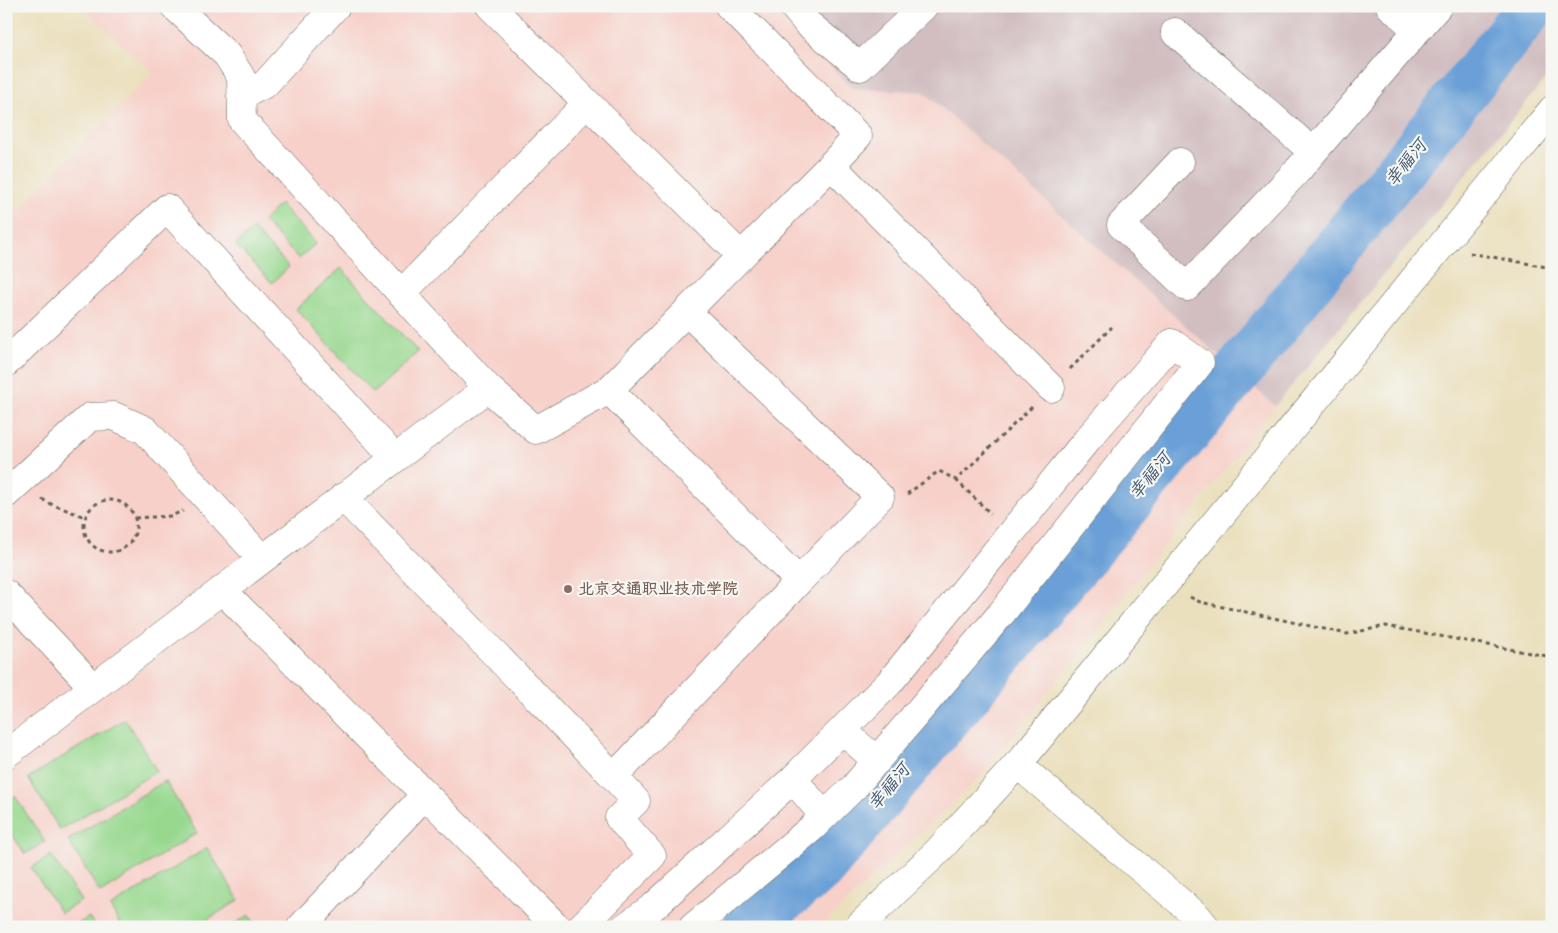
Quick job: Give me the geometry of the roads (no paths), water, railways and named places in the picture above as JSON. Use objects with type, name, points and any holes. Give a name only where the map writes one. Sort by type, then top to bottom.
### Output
[{"type":"street","points":[[174,6],[227,55],[241,77],[242,120],[488,388],[536,430],[609,390],[858,136],[729,6]]},
{"type":"street","points":[[241,96],[265,84],[336,6]]},
{"type":"street","points":[[490,6],[741,256]]},
{"type":"street","points":[[793,6],[807,23],[860,67],[924,6]]},
{"type":"street","points":[[1390,6],[1417,30]]},
{"type":"street","points":[[1180,162],[1121,224],[1187,287],[1305,161],[1438,6]]},
{"type":"street","points":[[1175,32],[1305,161]]},
{"type":"street","points":[[401,294],[587,103]]},
{"type":"street","points":[[858,927],[937,852],[1017,764],[1552,110]]},
{"type":"street","points":[[831,165],[1051,388]]},
{"type":"street","points":[[6,363],[167,208],[395,458]]},
{"type":"street","points":[[614,777],[880,497],[687,312]]},
{"type":"street","points":[[625,927],[653,907],[793,779],[888,683],[1086,442],[1172,343],[1200,364],[969,652],[856,786],[824,816],[693,927]]},
{"type":"street","points":[[6,754],[488,388]]},
{"type":"street","points":[[609,390],[799,582]]},
{"type":"street","points":[[1125,397],[1154,421]]},
{"type":"street","points":[[12,489],[90,417],[114,416],[145,430],[262,559]]},
{"type":"street","points":[[343,497],[636,801],[619,818],[652,856],[581,927]]},
{"type":"street","points":[[1032,508],[1065,533]]},
{"type":"street","points":[[222,590],[556,927]]},
{"type":"street","points":[[6,594],[93,687]]},
{"type":"street","points":[[936,624],[969,652]]},
{"type":"street","points":[[842,730],[876,761]]},
{"type":"street","points":[[1017,764],[1198,917],[1206,927]]},
{"type":"street","points":[[793,779],[824,816]]},
{"type":"street","points":[[301,927],[425,795]]},
{"type":"waterway","name":"幸福河","points":[[747,927],[820,869],[1240,369],[1532,6]]},
{"type":"place","name":"北京交通职业技术学院","points":[[568,589]]}]
